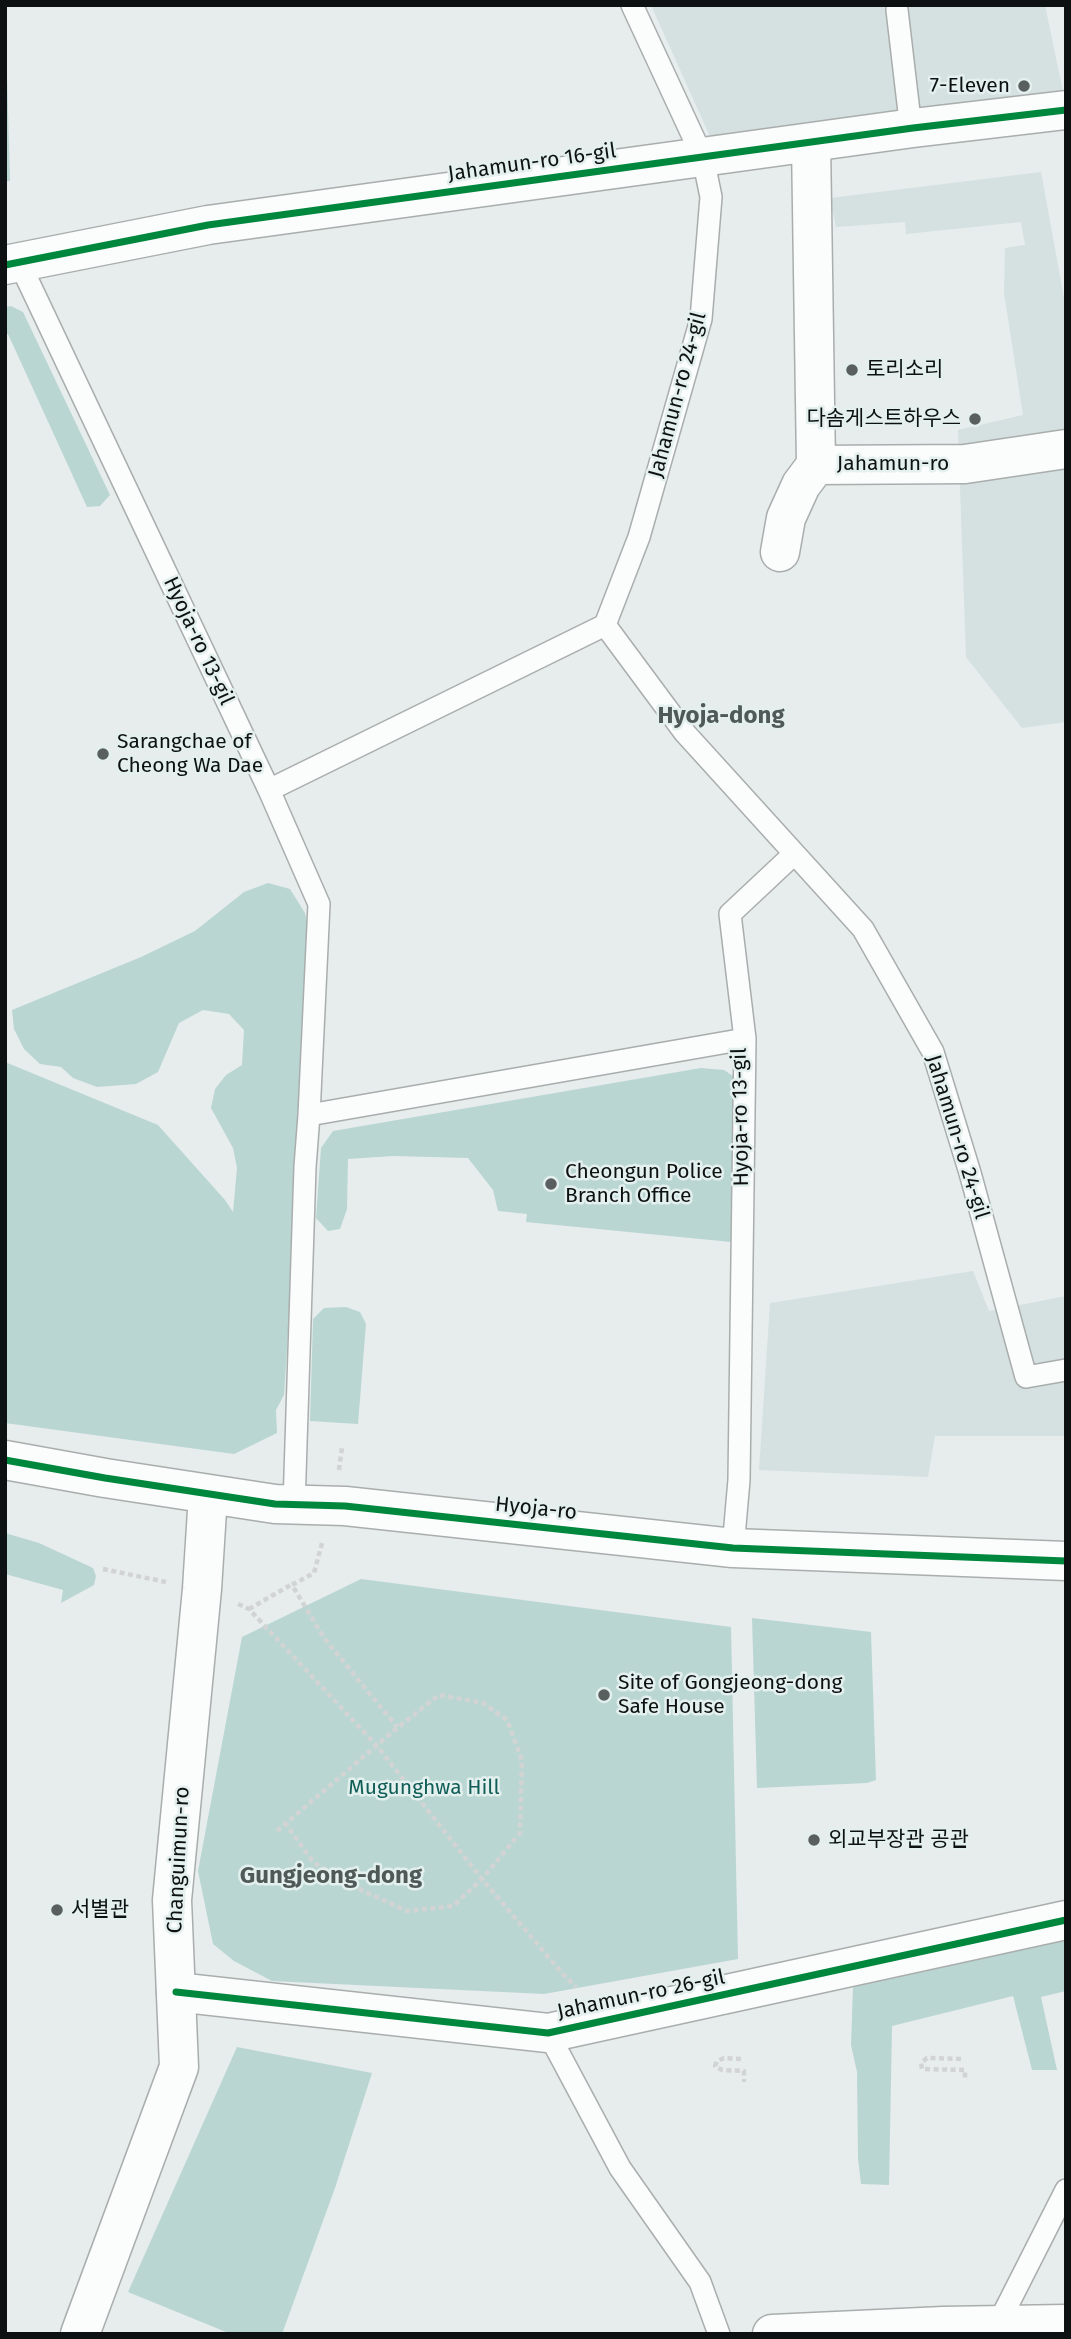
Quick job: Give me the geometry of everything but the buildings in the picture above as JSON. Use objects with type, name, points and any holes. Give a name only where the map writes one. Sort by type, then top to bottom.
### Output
[{"type":"street","name":"Jahamun-ro 16-gil","points":[[13,264],[208,225],[811,142],[1066,110]]},
{"type":"street","points":[[811,142],[816,465]]},
{"type":"street","name":"Jahamun-ro","points":[[780,552],[786,518],[801,485],[816,465],[965,464],[1066,449]]},
{"type":"street","name":"Hyoja-ro","points":[[5,1460],[208,1495],[733,1548],[1066,1562]]},
{"type":"street","name":"Changuimun-ro","points":[[80,2334],[179,2067],[172,1900],[202,1589],[208,1495]]},
{"type":"street","name":"Jahamun-ro 26-gil","points":[[176,1992],[548,2033],[1066,1920]]},
{"type":"street","points":[[772,2334],[942,2331],[1066,2324]]},
{"type":"lane","name":"Jahamun-ro 24-gil","points":[[632,5],[703,158],[711,197],[701,319],[639,537],[605,625],[685,733],[863,929],[933,1052],[1027,1377],[1066,1370]]},
{"type":"lane","points":[[897,10],[911,129]]},
{"type":"lane","name":"Hyoja-ro 13-gil","points":[[13,264],[269,790],[319,904],[305,1167],[294,1505]]},
{"type":"lane","points":[[269,790],[605,625]]},
{"type":"lane","points":[[745,1039],[730,914],[794,854]]},
{"type":"lane","name":"Hyoja-ro 13-gil","points":[[309,1115],[745,1039],[739,1480],[733,1548]]},
{"type":"lane","name":"Jahamun-ro 26-gil","points":[[548,2033],[620,2168],[700,2282],[719,2334]]},
{"type":"lane","points":[[997,2326],[1066,2190]]},
{"type":"path","points":[[249,1608],[314,1573],[333,1506],[342,1447]]},
{"type":"path","points":[[103,1569],[202,1589],[249,1608],[377,1746],[482,1879],[561,1972],[610,2021]]},
{"type":"path","points":[[292,1585],[324,1637],[397,1727]]},
{"type":"path","points":[[277,1831],[397,1727],[439,1695],[482,1703],[507,1720],[522,1760],[520,1833],[482,1879],[453,1906],[407,1911],[355,1887],[313,1861],[286,1824]]},
{"type":"path","points":[[741,2059],[724,2058],[715,2066],[722,2070],[744,2071],[744,2082]]},
{"type":"path","points":[[961,2059],[927,2058],[921,2063],[922,2069],[965,2070],[965,2079]]},
{"type":"shaded area","points":[[651,5],[1045,5],[1065,101],[712,141]]},
{"type":"shaded area","points":[[1041,172],[1066,309],[1066,722],[1022,728],[966,657],[958,430],[1023,415],[1004,293],[1005,248],[1025,245],[1021,222],[906,234],[905,222],[836,227],[830,198]]},
{"type":"shaded area","points":[[973,1271],[989,1311],[1066,1296],[1066,1436],[935,1436],[928,1477],[759,1470],[770,1303]]},
{"type":"green space","points":[[5,5],[10,181],[5,181]]},
{"type":"green space","points":[[11,306],[23,312],[110,495],[100,506],[87,507],[8,334],[5,334],[5,307]]},
{"type":"green space","points":[[268,883],[290,889],[305,913],[312,944],[284,1395],[276,1410],[277,1433],[234,1454],[5,1423],[5,1062],[158,1125],[233,1212],[237,1168],[233,1148],[211,1108],[215,1089],[226,1075],[242,1065],[244,1030],[229,1014],[203,1010],[179,1023],[158,1072],[136,1084],[97,1087],[73,1078],[61,1067],[40,1064],[24,1049],[14,1029],[12,1010],[141,957],[195,931],[244,892]]},
{"type":"green space","points":[[701,1068],[724,1070],[736,1078],[737,1196],[731,1242],[526,1222],[527,1214],[498,1211],[493,1190],[468,1158],[393,1156],[348,1159],[347,1209],[340,1229],[328,1231],[316,1218],[321,1148],[333,1131]]},
{"type":"green space","points":[[346,1307],[360,1312],[366,1324],[358,1424],[310,1421],[313,1319],[324,1308]]},
{"type":"green space","points":[[5,1533],[39,1543],[93,1568],[96,1576],[94,1585],[61,1603],[63,1590],[5,1574]]},
{"type":"green space","name":"Mugunghwa Hill","points":[[361,1579],[731,1627],[738,1959],[544,1994],[272,1981],[234,1961],[213,1944],[198,1871],[242,1637]]},
{"type":"green space","points":[[752,1618],[871,1632],[876,1780],[867,1783],[757,1788]]},
{"type":"green space","points":[[1066,1940],[1066,1991],[1041,1997],[1057,2070],[1032,2070],[1013,1996],[892,2026],[889,2185],[861,2184],[858,2159],[857,2072],[851,2045],[853,1987]]},
{"type":"green space","points":[[237,2047],[372,2073],[335,2188],[282,2334],[231,2334],[128,2292]]},
{"type":"cycle path","points":[[5,265],[208,225],[913,128],[1066,110]]},
{"type":"cycle path","points":[[5,1460],[275,1504],[345,1506],[733,1548],[1066,1561]]},
{"type":"cycle path","points":[[176,1992],[548,2033],[1066,1920]]},
{"type":"place","name":"7-Eleven","points":[[1024,86]]},
{"type":"place","name":"토리소리","points":[[852,370]]},
{"type":"place","name":"다솜게스트하우스","points":[[975,419]]},
{"type":"place","name":"Sarangchae of Cheong Wa Dae","points":[[103,754]]},
{"type":"place","name":"Cheongun Police Branch Office","points":[[551,1184]]},
{"type":"place","name":"Site of Gongjeong-dong Safe House","points":[[604,1695]]},
{"type":"place","name":"외교부장관 공관","points":[[814,1840]]},
{"type":"place","name":"서별관","points":[[57,1910]]},
{"type":"district","name":"Hyoja-dong","points":[[721,716]]},
{"type":"district","name":"Gungjeong-dong","points":[[331,1876]]}]
